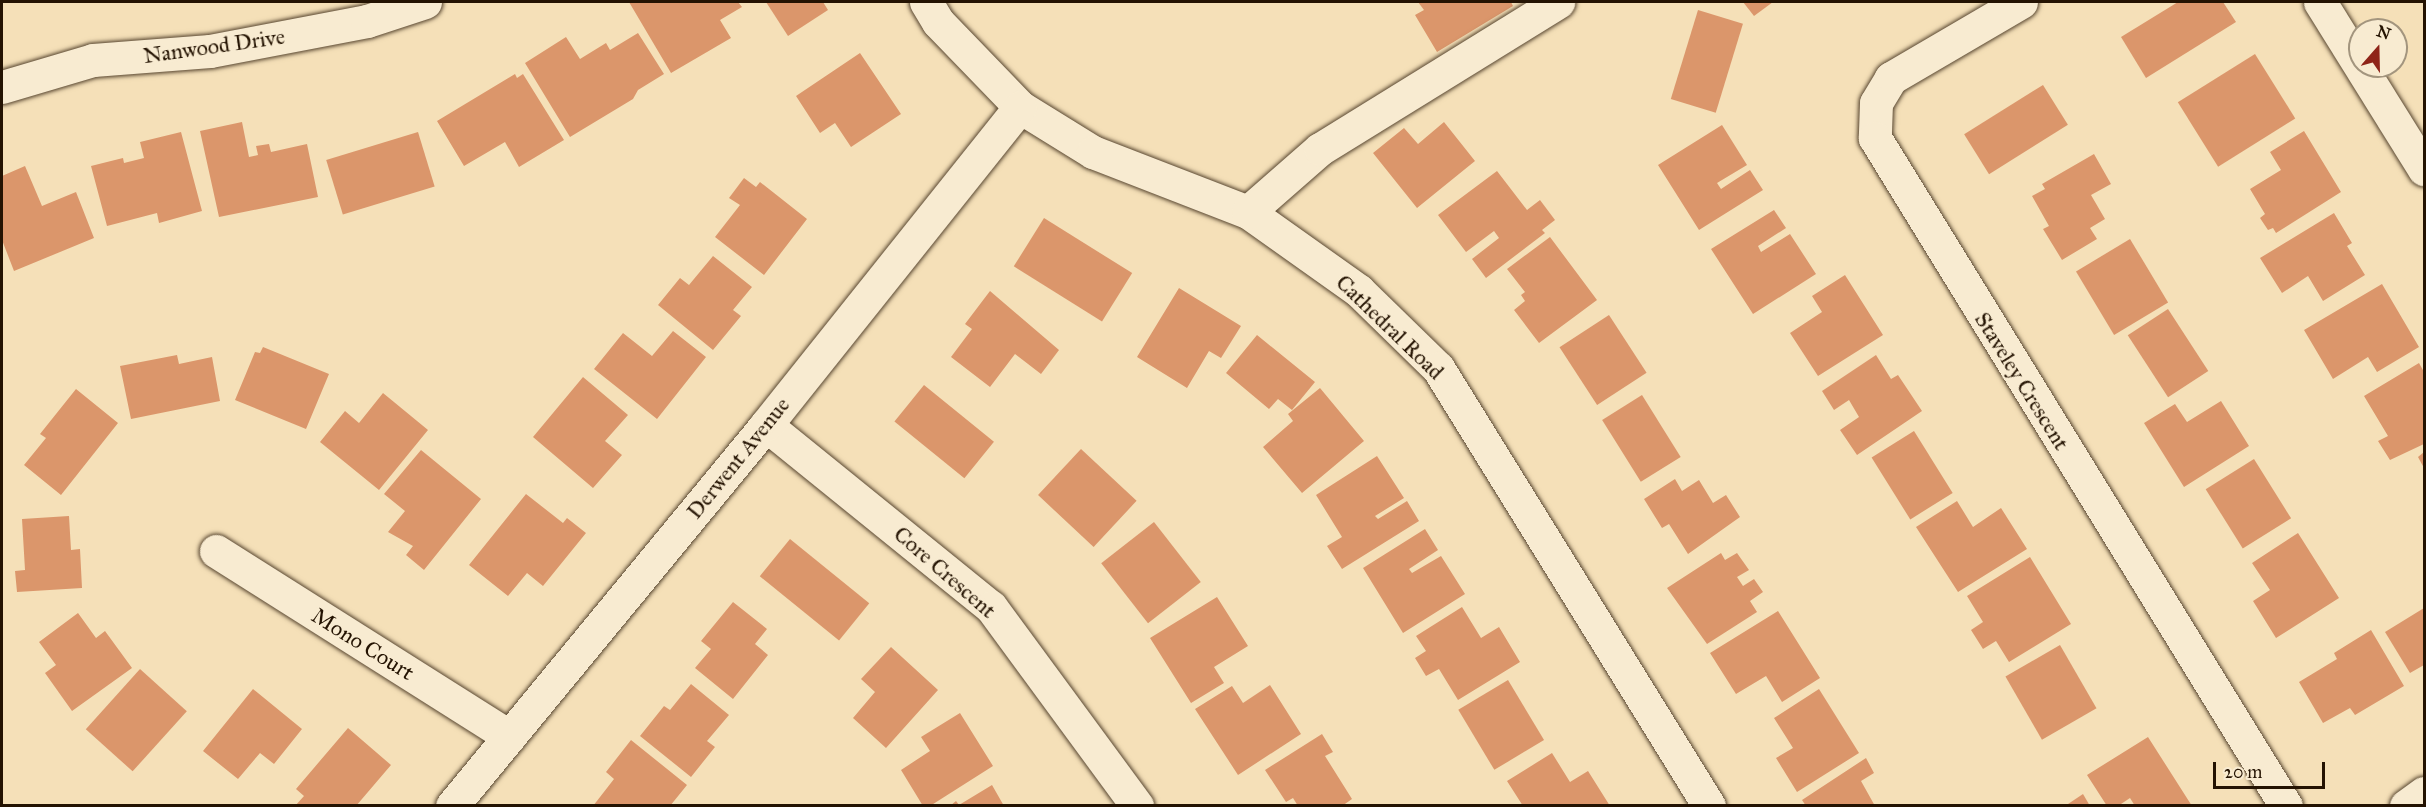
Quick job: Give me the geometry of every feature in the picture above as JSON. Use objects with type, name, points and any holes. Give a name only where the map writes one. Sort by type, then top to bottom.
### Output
[{"type":"street","name":"Nanwood Drive","points":[[2,87],[93,60],[210,51],[367,21],[425,2]]},
{"type":"street","name":"Cathedral Road","points":[[926,2],[938,22],[1020,107],[1093,152],[1248,212],[1359,291],[1438,368],[1709,806]]},
{"type":"street","points":[[1248,212],[1320,149],[1558,2]]},
{"type":"street","name":"Staveley Crescent","points":[[2021,2],[1891,78],[1876,102],[1875,138],[2286,806]]},
{"type":"street","points":[[2320,2],[2424,169]]},
{"type":"street","name":"Derwent Avenue","points":[[452,806],[766,425],[1020,107]]},
{"type":"street","name":"Core Crescent","points":[[766,425],[991,607],[1137,806]]},
{"type":"street","name":"Mono Court","points":[[216,551],[509,736]]},
{"type":"street","points":[[2406,806],[2424,793]]},
{"type":"building","points":[[629,2],[738,2],[742,7],[720,20],[731,38],[671,73]]},
{"type":"building","points":[[766,2],[823,2],[828,10],[788,36]]},
{"type":"building","points":[[1418,2],[1511,2],[1513,6],[1437,52],[1415,15],[1424,10]]},
{"type":"building","points":[[1743,2],[1773,2],[1754,16]]},
{"type":"building","points":[[2178,2],[2223,2],[2236,22],[2146,78],[2121,37]]},
{"type":"building","points":[[1698,10],[1743,24],[1716,113],[1671,99]]},
{"type":"building","points":[[638,33],[664,74],[638,90],[633,99],[570,137],[525,63],[566,37],[580,59],[606,43],[610,50]]},
{"type":"building","points":[[860,53],[901,114],[851,147],[835,123],[820,133],[796,96]]},
{"type":"building","points":[[2255,54],[2295,118],[2218,167],[2178,102]]},
{"type":"building","points":[[515,74],[517,78],[523,74],[564,140],[519,167],[505,142],[464,166],[437,121]]},
{"type":"building","points":[[2043,85],[2068,125],[1989,174],[1964,134]]},
{"type":"building","points":[[242,122],[249,157],[258,155],[256,146],[269,144],[271,152],[307,144],[318,197],[219,217],[200,131]]},
{"type":"building","points":[[1444,122],[1475,161],[1417,208],[1373,153],[1404,128],[1418,144]]},
{"type":"building","points":[[1722,125],[1747,165],[1717,183],[1721,189],[1750,170],[1763,190],[1699,230],[1658,165]]},
{"type":"building","points":[[2304,131],[2341,192],[2276,233],[2273,228],[2268,230],[2260,218],[2265,214],[2250,189],[2281,170],[2270,152]]},
{"type":"building","points":[[181,132],[202,211],[159,223],[157,213],[107,226],[91,166],[123,158],[124,163],[144,158],[140,142]]},
{"type":"building","points":[[418,132],[435,187],[343,215],[326,160]]},
{"type":"building","points":[[2094,154],[2111,184],[2091,195],[2105,219],[2090,228],[2097,239],[2062,260],[2043,229],[2049,226],[2032,196],[2045,189],[2042,184]]},
{"type":"building","points":[[25,166],[42,206],[76,192],[94,238],[14,271],[2,240],[2,176]]},
{"type":"building","points":[[1497,171],[1527,210],[1540,200],[1555,220],[1542,230],[1545,233],[1486,278],[1472,259],[1499,238],[1494,231],[1466,252],[1438,215]]},
{"type":"building","points":[[744,178],[756,187],[760,182],[807,219],[764,275],[715,237],[740,205],[729,198]]},
{"type":"building","points":[[1774,210],[1786,228],[1758,246],[1761,252],[1790,234],[1816,274],[1753,314],[1711,249]]},
{"type":"building","points":[[2334,213],[2352,243],[2347,246],[2365,275],[2323,301],[2308,276],[2282,293],[2260,258]]},
{"type":"building","points":[[1044,218],[1132,273],[1102,321],[1014,266]]},
{"type":"building","points":[[1550,237],[1597,300],[1539,343],[1514,310],[1525,301],[1521,295],[1525,292],[1507,269]]},
{"type":"building","points":[[2130,239],[2168,302],[2114,335],[2076,271]]},
{"type":"building","points":[[713,256],[752,287],[733,310],[741,316],[713,350],[658,305],[680,278],[689,285]]},
{"type":"building","points":[[1845,275],[1883,335],[1818,376],[1790,333],[1822,312],[1812,296]]},
{"type":"building","points":[[2382,284],[2419,347],[2377,372],[2368,357],[2333,379],[2304,330]]},
{"type":"building","points":[[1179,288],[1241,326],[1221,358],[1209,351],[1187,388],[1137,357]]},
{"type":"building","points":[[990,291],[1059,350],[1041,374],[1015,354],[990,387],[951,357],[972,329],[965,324]]},
{"type":"building","points":[[2168,309],[2208,371],[2168,397],[2128,335]]},
{"type":"building","points":[[1609,315],[1647,373],[1597,405],[1560,347]]},
{"type":"building","points":[[673,331],[706,357],[657,419],[594,369],[623,333],[652,356]]},
{"type":"building","points":[[1257,335],[1315,382],[1292,410],[1278,399],[1269,409],[1226,373]]},
{"type":"building","points":[[263,347],[329,374],[306,429],[235,400],[255,352],[260,353]]},
{"type":"building","points":[[177,355],[179,364],[212,357],[220,401],[131,419],[120,366]]},
{"type":"building","points":[[1876,355],[1891,379],[1898,375],[1922,411],[1857,455],[1840,430],[1859,417],[1849,400],[1834,410],[1822,391]]},
{"type":"building","points":[[2419,363],[2424,372],[2424,444],[2390,460],[2378,441],[2388,436],[2364,396]]},
{"type":"building","points":[[583,377],[628,415],[605,441],[622,455],[593,488],[533,437]]},
{"type":"building","points":[[924,385],[994,442],[964,478],[894,422]]},
{"type":"building","points":[[1320,388],[1364,441],[1302,493],[1263,447],[1293,421],[1288,414]]},
{"type":"building","points":[[76,389],[118,423],[61,495],[24,465],[46,438],[40,434]]},
{"type":"building","points":[[383,393],[428,430],[379,490],[320,442],[345,411],[359,423]]},
{"type":"building","points":[[1642,395],[1681,457],[1641,482],[1602,420]]},
{"type":"building","points":[[2221,401],[2249,446],[2184,487],[2144,423],[2175,404],[2187,422]]},
{"type":"building","points":[[1914,431],[1953,493],[1910,519],[1872,457]]},
{"type":"building","points":[[1081,449],[1137,501],[1094,547],[1038,495]]},
{"type":"building","points":[[421,450],[481,499],[424,570],[406,555],[413,546],[388,532],[405,511],[384,494]]},
{"type":"building","points":[[2424,452],[2424,468],[2418,457]]},
{"type":"building","points":[[1377,456],[1404,498],[1375,516],[1378,519],[1407,501],[1419,521],[1342,569],[1327,546],[1342,537],[1316,495]]},
{"type":"building","points":[[2254,459],[2291,518],[2243,549],[2206,489]]},
{"type":"building","points":[[1675,479],[1682,491],[1699,480],[1713,503],[1726,495],[1740,517],[1688,554],[1669,524],[1662,528],[1644,499]]},
{"type":"building","points":[[526,494],[563,523],[567,518],[586,533],[543,586],[527,573],[508,596],[469,565]]},
{"type":"building","points":[[1957,501],[1973,527],[2001,508],[2027,549],[1958,592],[1916,527]]},
{"type":"building","points":[[69,516],[71,550],[80,549],[82,588],[17,592],[15,571],[25,570],[22,519]]},
{"type":"building","points":[[1154,522],[1201,582],[1148,623],[1101,563]]},
{"type":"building","points":[[1425,529],[1438,550],[1409,569],[1412,573],[1441,556],[1465,594],[1403,633],[1363,568]]},
{"type":"building","points":[[2298,533],[2339,598],[2276,638],[2253,601],[2270,590],[2252,563]]},
{"type":"building","points":[[790,539],[869,603],[839,640],[760,576]]},
{"type":"building","points":[[1721,553],[1725,560],[1737,553],[1749,570],[1737,577],[1743,586],[1754,579],[1763,592],[1750,601],[1757,612],[1707,644],[1667,588]]},
{"type":"building","points":[[2030,557],[2071,624],[2009,662],[1996,641],[1983,649],[1971,630],[1983,622],[1967,596]]},
{"type":"building","points":[[1217,597],[1248,646],[1214,667],[1224,683],[1191,703],[1150,638]]},
{"type":"building","points":[[733,602],[767,629],[755,644],[768,655],[733,699],[695,668],[711,649],[701,641]]},
{"type":"building","points":[[1462,607],[1481,638],[1499,627],[1520,662],[1458,700],[1439,669],[1426,676],[1415,658],[1426,651],[1416,636]]},
{"type":"building","points":[[2424,608],[2424,665],[2410,673],[2385,632]]},
{"type":"building","points":[[1778,611],[1820,678],[1782,702],[1766,676],[1736,694],[1710,653]]},
{"type":"building","points":[[78,613],[96,638],[105,631],[132,668],[72,711],[45,673],[56,665],[39,642]]},
{"type":"building","points":[[2371,630],[2404,686],[2355,715],[2350,708],[2323,723],[2299,682],[2337,659],[2334,653]]},
{"type":"building","points":[[2060,645],[2096,708],[2042,740],[2005,677]]},
{"type":"building","points":[[891,647],[938,690],[886,748],[853,718],[875,692],[861,679]]},
{"type":"building","points":[[140,669],[187,711],[133,771],[86,729]]},
{"type":"building","points":[[1508,680],[1544,740],[1494,770],[1458,710]]},
{"type":"building","points":[[691,684],[729,715],[707,741],[715,747],[691,777],[640,736],[664,706],[670,710]]},
{"type":"building","points":[[1270,685],[1301,734],[1238,775],[1195,709],[1232,686],[1243,703]]},
{"type":"building","points":[[253,689],[302,729],[274,764],[260,753],[238,779],[203,751]]},
{"type":"building","points":[[1819,689],[1859,753],[1797,792],[1776,758],[1793,748],[1774,718]]},
{"type":"building","points":[[960,713],[993,766],[930,806],[923,806],[901,770],[930,751],[921,737]]},
{"type":"building","points":[[348,728],[391,765],[356,806],[295,806],[304,796],[296,789]]},
{"type":"building","points":[[1322,734],[1333,752],[1325,756],[1352,799],[1342,806],[1298,806],[1293,798],[1286,802],[1265,770]]},
{"type":"building","points":[[2148,737],[2192,806],[2135,806],[2130,798],[2118,806],[2107,806],[2087,775]]},
{"type":"building","points":[[631,740],[687,785],[670,806],[593,806],[614,779],[606,772]]},
{"type":"building","points":[[1552,753],[1570,782],[1588,771],[1610,806],[1523,806],[1507,781]]},
{"type":"building","points":[[1866,758],[1874,773],[1861,781],[1875,806],[1806,806],[1802,800]]},
{"type":"building","points":[[992,785],[1004,806],[950,806],[956,801],[959,805]]},
{"type":"building","points":[[2083,794],[2090,806],[2065,806]]}]
